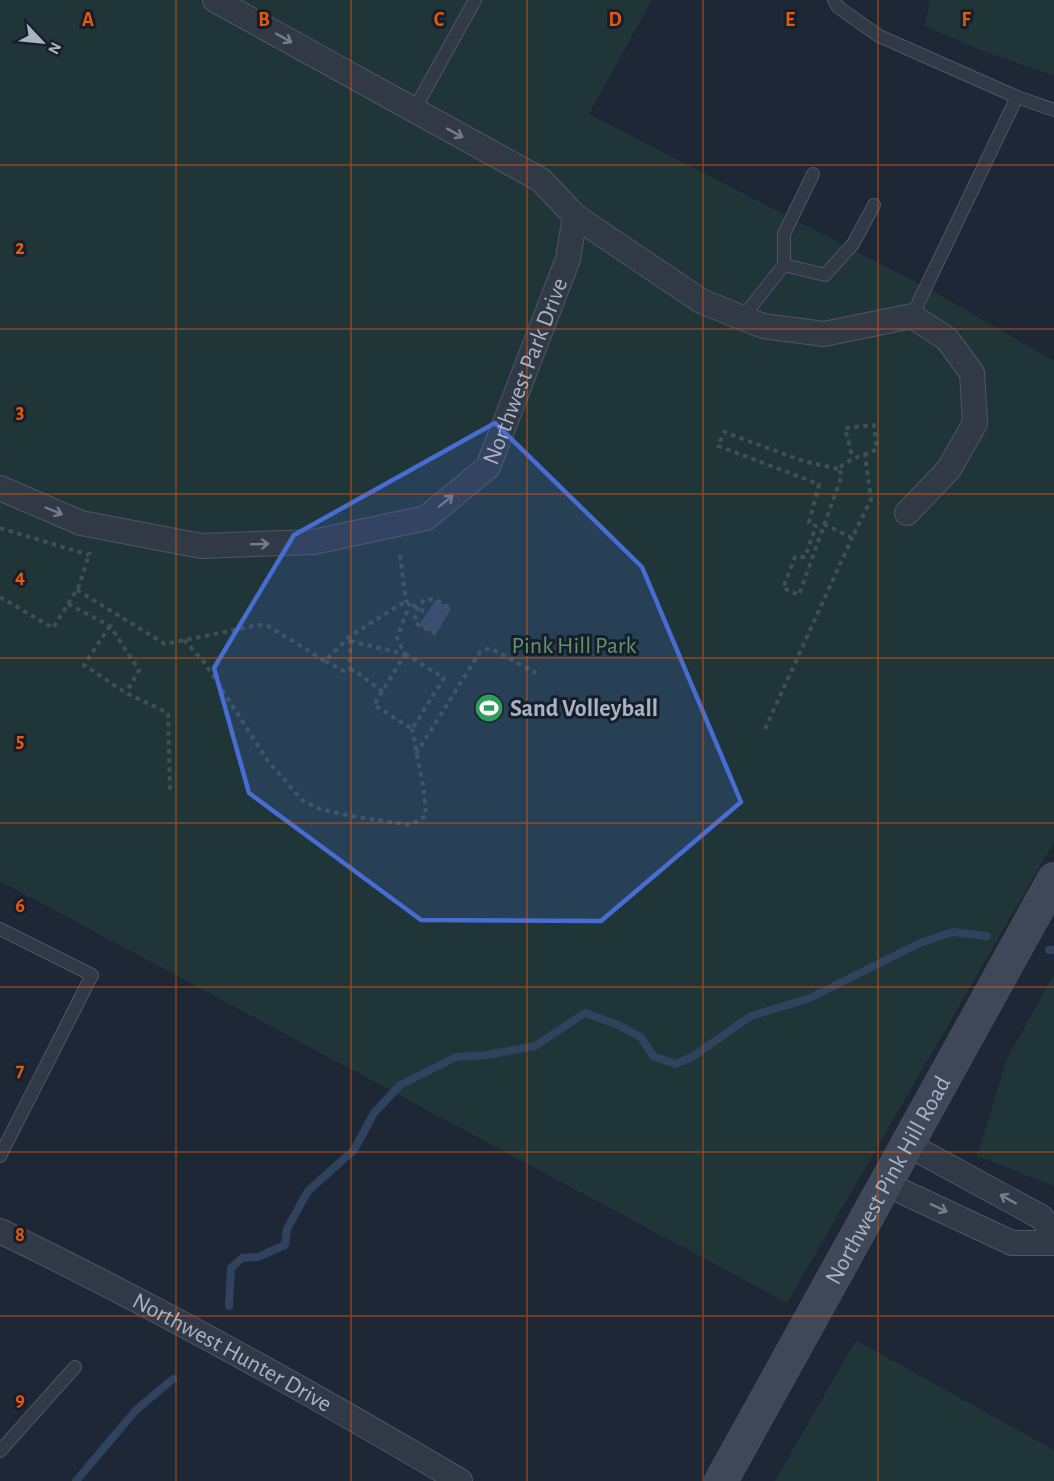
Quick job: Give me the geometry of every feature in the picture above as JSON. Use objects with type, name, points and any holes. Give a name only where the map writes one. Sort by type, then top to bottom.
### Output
[{"type":"main road","name":"Northwest Pink Hill Road","points":[[721,1481],[1054,879]]},
{"type":"street","points":[[214,0],[541,180],[575,216],[701,301],[763,326],[824,334],[912,316],[947,339],[972,373],[975,423],[949,469],[907,513]]},
{"type":"street","name":"Northwest Park Drive","points":[[0,488],[81,523],[201,546],[313,542],[426,518],[488,467],[568,259],[575,216]]},
{"type":"street","points":[[908,1144],[1041,1217],[1054,1233]]},
{"type":"street","points":[[886,1184],[1012,1243],[1054,1243]]},
{"type":"street","name":"Northwest Hunter Drive","points":[[0,1231],[134,1296],[338,1408],[460,1481]]},
{"type":"lane","points":[[414,110],[475,0]]},
{"type":"lane","points":[[834,0],[838,7],[879,36],[1017,97],[1054,110]]},
{"type":"lane","points":[[912,316],[1017,97]]},
{"type":"lane","points":[[742,318],[784,265],[784,234],[813,174]]},
{"type":"lane","points":[[784,265],[825,275],[854,244],[874,205]]},
{"type":"lane","points":[[0,929],[92,975],[0,1156]]},
{"type":"lane","points":[[0,1451],[75,1367]]},
{"type":"path","points":[[838,469],[852,456],[865,455],[877,449],[874,425],[845,428],[852,456]]},
{"type":"path","points":[[724,432],[802,461],[838,469],[842,475],[799,595],[783,588],[795,556],[805,557],[816,526],[809,522],[819,484],[718,446],[724,432]]},
{"type":"path","points":[[765,729],[871,499],[865,455]]},
{"type":"path","points":[[824,524],[852,538]]},
{"type":"path","points":[[0,528],[90,554],[77,590],[53,628],[0,597]]},
{"type":"path","points":[[400,555],[408,602],[397,638],[405,654]]},
{"type":"path","points":[[77,590],[165,644],[259,625],[268,626],[344,671],[354,670],[383,692]]},
{"type":"path","points":[[436,634],[414,623],[417,608],[425,599],[431,598],[451,609]]},
{"type":"path","points":[[408,602],[425,612]]},
{"type":"path","points":[[325,661],[350,639],[408,602]]},
{"type":"path","points":[[68,604],[110,626],[139,670],[126,693]]},
{"type":"path","points":[[110,626],[84,665],[126,693],[168,713],[170,790]]},
{"type":"path","points":[[184,640],[204,662],[268,761],[302,800],[320,808],[351,816],[410,825],[426,816],[424,791],[412,729],[444,678],[405,654],[350,639]]},
{"type":"path","points":[[350,639],[350,670]]},
{"type":"path","points":[[416,755],[480,652],[490,648],[536,673]]},
{"type":"path","points":[[405,654],[374,705],[412,729]]},
{"type":"highlighted area","points":[[495,423],[642,567],[741,802],[601,921],[421,920],[249,793],[214,668],[294,535]]},
{"type":"green space","name":"Pink Hill Park","points":[[0,0],[652,0],[589,114],[933,291],[1054,361],[1054,842],[787,1303],[0,881]]},
{"type":"green space","points":[[930,0],[1054,0],[1054,76],[980,50],[925,26]]},
{"type":"green space","points":[[1054,974],[1054,1186],[977,1156],[1007,1059]]},
{"type":"green space","points":[[856,1340],[1054,1450],[1054,1481],[775,1481]]},
{"type":"building","points":[[436,600],[451,609],[436,634],[419,625]]},
{"type":"waterway","points":[[229,1306],[231,1268],[242,1258],[258,1257],[285,1245],[287,1229],[308,1191],[354,1150],[374,1113],[400,1085],[456,1057],[487,1055],[535,1046],[585,1013],[616,1024],[641,1037],[653,1056],[675,1064],[692,1057],[751,1016],[810,998],[920,943],[953,932],[987,936]]},
{"type":"waterway","points":[[1049,950],[1054,950]]},
{"type":"waterway","points":[[76,1481],[136,1410],[173,1379]]},
{"type":"place","name":"Sand Volleyball","points":[[489,708]]}]
